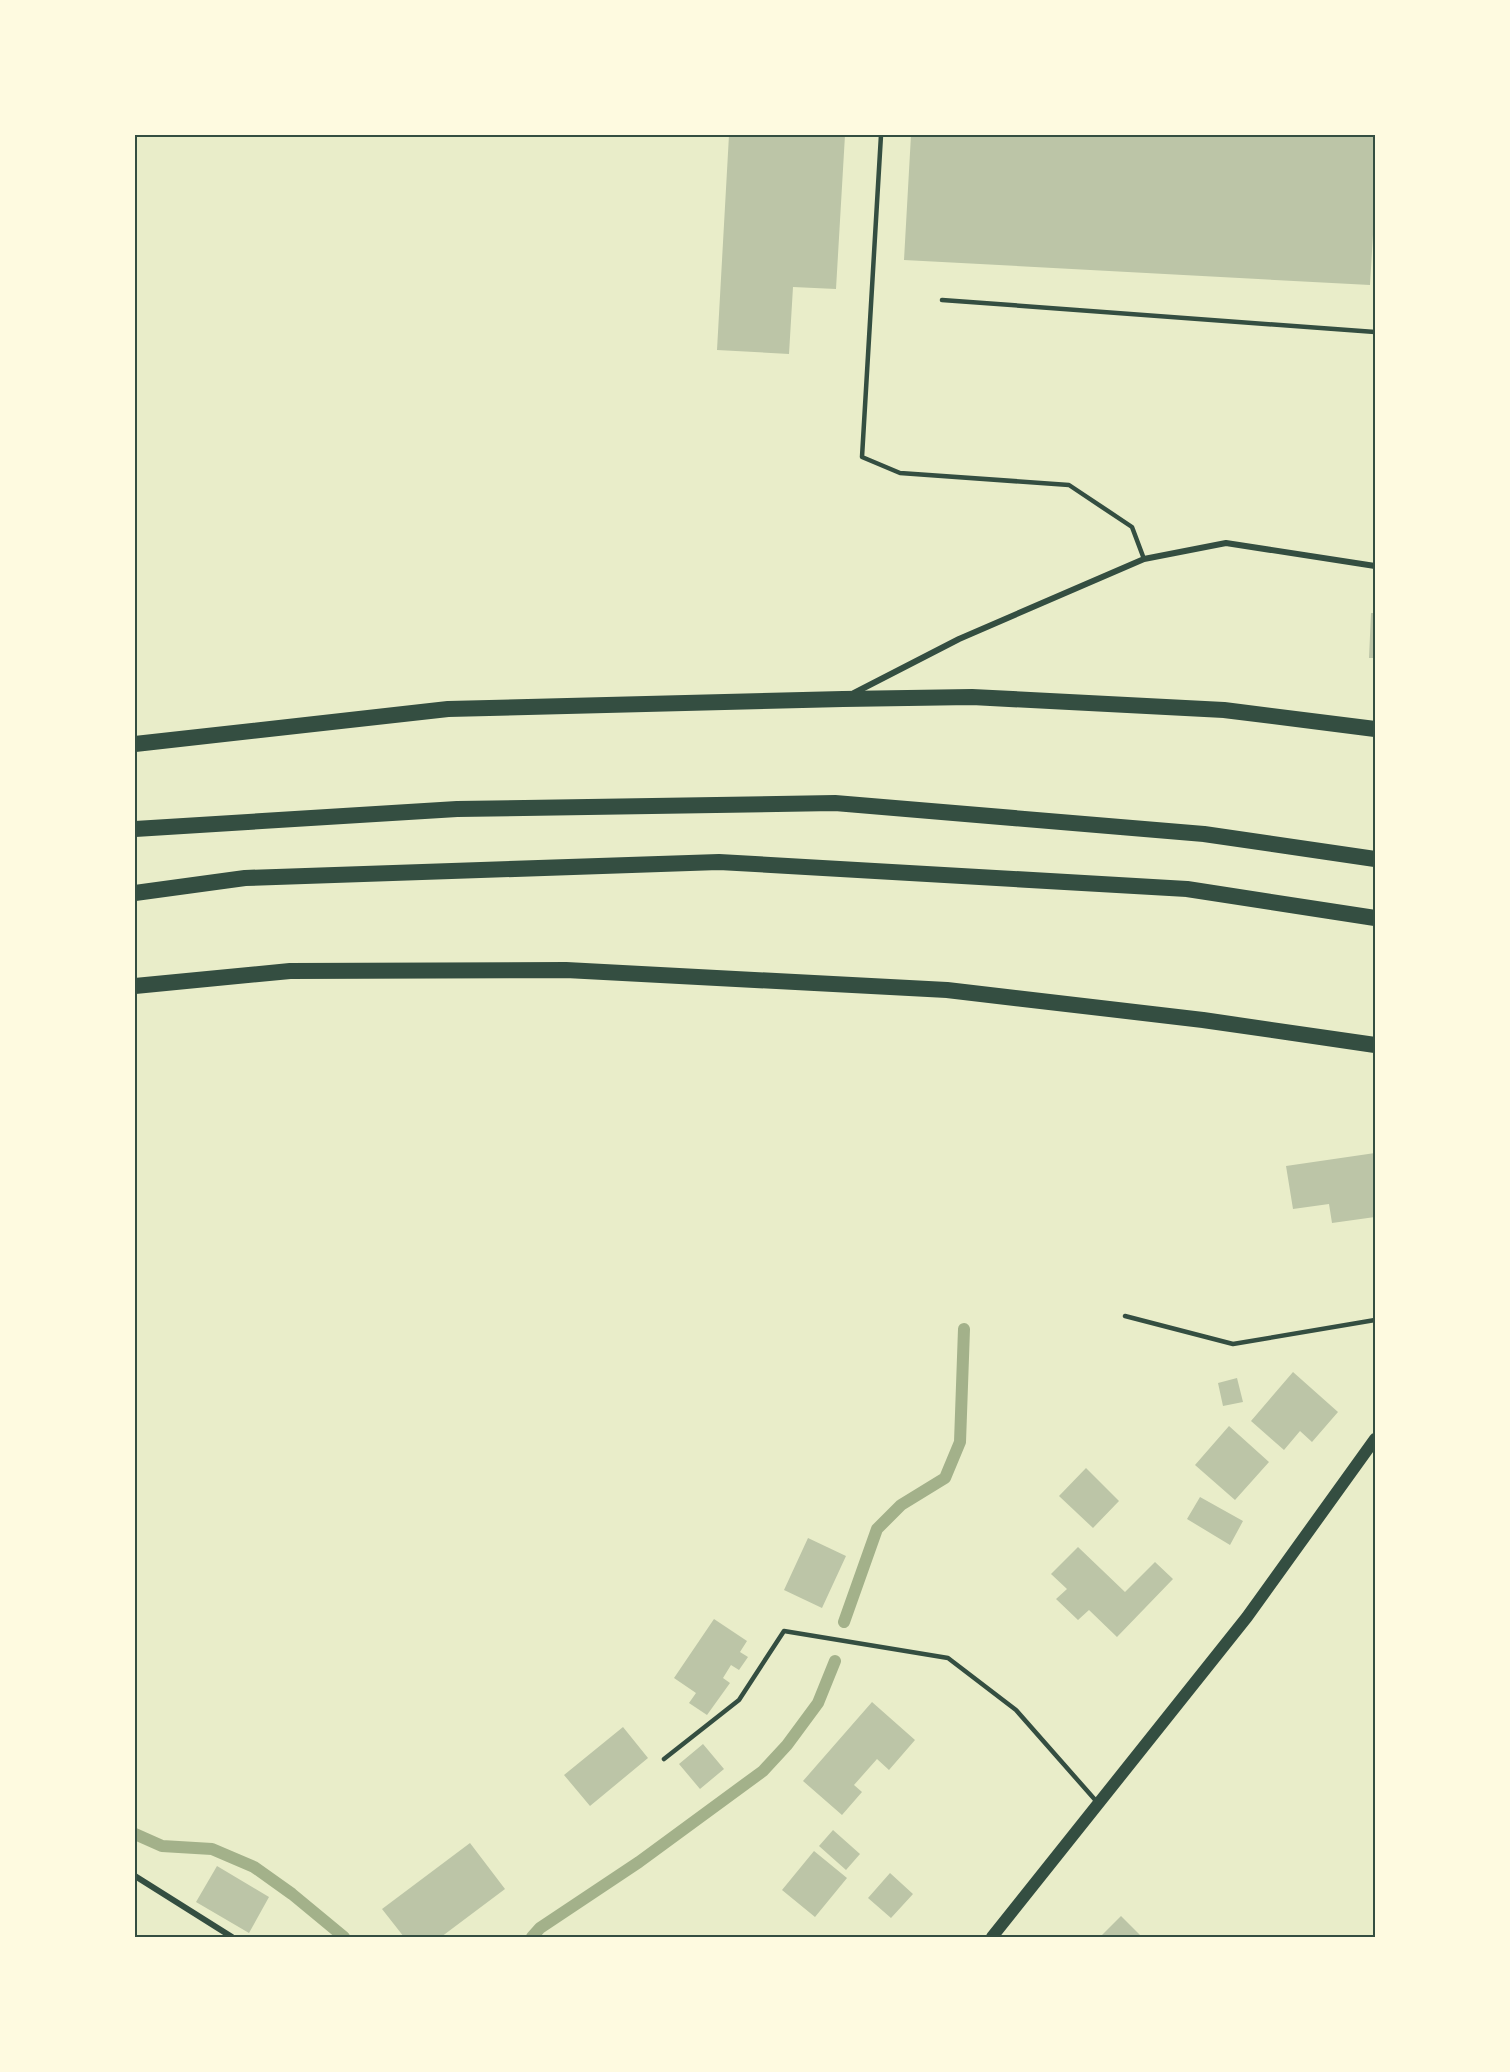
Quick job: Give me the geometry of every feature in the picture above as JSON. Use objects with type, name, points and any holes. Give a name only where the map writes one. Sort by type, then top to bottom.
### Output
[{"type":"highway","points":[[135,744],[448,709],[843,699],[972,698],[1224,710],[1375,729]]},
{"type":"highway","points":[[135,829],[457,809],[835,803],[1204,834],[1375,860]]},
{"type":"highway","points":[[135,893],[245,878],[719,862],[1187,889],[1375,918]]},
{"type":"highway","points":[[135,986],[290,971],[566,970],[947,990],[1203,1020],[1375,1046]]},
{"type":"main road","points":[[992,1937],[1247,1617],[1375,1439]]},
{"type":"street","points":[[843,699],[959,639],[1144,559],[1226,543],[1375,566]]},
{"type":"street","points":[[135,1876],[232,1937]]},
{"type":"lane","points":[[881,135],[862,457],[900,473],[1069,485],[1132,527],[1144,559]]},
{"type":"lane","points":[[942,300],[1375,332]]},
{"type":"lane","points":[[1125,1316],[1233,1344],[1375,1320]]},
{"type":"lane","points":[[664,1759],[739,1700],[784,1631],[948,1658],[1016,1710],[1098,1804]]},
{"type":"building","points":[[729,135],[845,135],[836,289],[793,287],[789,354],[717,350]]},
{"type":"building","points":[[911,135],[1375,135],[1375,201],[1370,285],[904,260]]},
{"type":"building","points":[[1371,613],[1375,613],[1375,658],[1369,658]]},
{"type":"building","points":[[1375,1153],[1375,1217],[1332,1223],[1329,1204],[1293,1209],[1286,1166]]},
{"type":"building","points":[[1293,1372],[1338,1412],[1312,1442],[1300,1431],[1284,1450],[1251,1421]]},
{"type":"building","points":[[1237,1378],[1243,1402],[1223,1406],[1218,1383]]},
{"type":"building","points":[[1229,1426],[1269,1462],[1235,1500],[1195,1465]]},
{"type":"building","points":[[1086,1468],[1119,1501],[1093,1528],[1059,1496]]},
{"type":"building","points":[[1200,1497],[1243,1521],[1230,1545],[1187,1519]]},
{"type":"building","points":[[808,1538],[846,1556],[822,1608],[784,1590]]},
{"type":"building","points":[[1078,1547],[1125,1592],[1155,1562],[1173,1579],[1117,1637],[1089,1610],[1078,1620],[1056,1599],[1067,1589],[1051,1574]]},
{"type":"building","points":[[714,1619],[747,1641],[740,1652],[748,1657],[739,1670],[731,1665],[723,1678],[730,1683],[707,1715],[689,1703],[696,1693],[674,1678]]},
{"type":"building","points":[[872,1702],[915,1740],[889,1770],[877,1759],[854,1785],[862,1792],[842,1815],[803,1781]]},
{"type":"building","points":[[623,1727],[648,1758],[590,1806],[564,1775]]},
{"type":"building","points":[[703,1744],[724,1769],[700,1789],[679,1764]]},
{"type":"building","points":[[833,1830],[860,1854],[846,1870],[819,1846]]},
{"type":"building","points":[[470,1843],[505,1889],[441,1937],[404,1937],[382,1909]]},
{"type":"building","points":[[814,1851],[847,1878],[815,1917],[782,1890]]},
{"type":"building","points":[[217,1866],[269,1897],[249,1933],[196,1902]]},
{"type":"building","points":[[890,1873],[913,1894],[891,1918],[868,1898]]},
{"type":"building","points":[[1121,1916],[1142,1937],[1100,1937]]},
{"type":"waterway","points":[[844,1622],[877,1529],[901,1505],[945,1478],[960,1442],[964,1329]]},
{"type":"waterway","points":[[532,1937],[540,1928],[639,1862],[763,1771],[787,1745],[818,1703],[835,1661]]},
{"type":"waterway","points":[[135,1834],[162,1846],[212,1849],[254,1867],[292,1894],[344,1937]]}]
